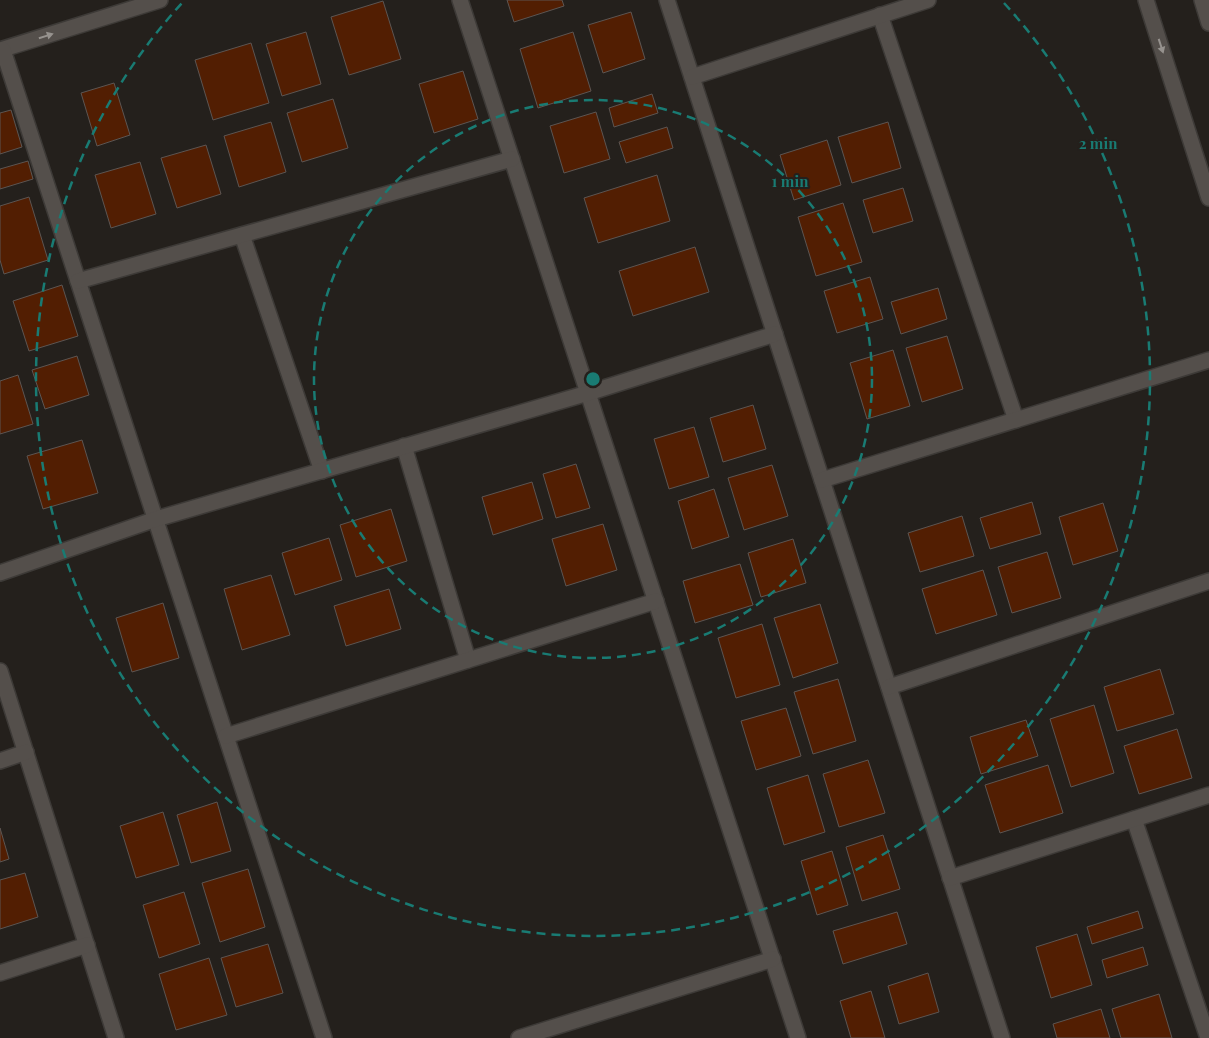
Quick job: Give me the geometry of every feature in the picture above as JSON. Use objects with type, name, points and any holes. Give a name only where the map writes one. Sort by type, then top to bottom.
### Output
[{"type":"street","points":[[160,0],[1,50],[156,519],[324,1038]]},
{"type":"street","points":[[460,0],[798,1038]]},
{"type":"street","points":[[667,0],[1002,1038]]},
{"type":"street","points":[[692,77],[928,0]]},
{"type":"street","points":[[1146,0],[1209,198]]},
{"type":"street","points":[[1202,0],[1209,23]]},
{"type":"street","points":[[880,15],[1016,420]]},
{"type":"street","points":[[78,282],[512,159]]},
{"type":"street","points":[[242,235],[322,471]]},
{"type":"street","points":[[0,573],[156,519],[588,393],[775,334]]},
{"type":"street","points":[[822,480],[1209,360]]},
{"type":"street","points":[[404,446],[468,660]]},
{"type":"street","points":[[888,687],[1209,581]]},
{"type":"street","points":[[226,736],[656,601]]},
{"type":"street","points":[[0,671],[116,1038]]},
{"type":"street","points":[[0,761],[26,752]]},
{"type":"street","points":[[950,878],[1209,795]]},
{"type":"street","points":[[1134,819],[1208,1038]]},
{"type":"street","points":[[0,973],[87,944]]},
{"type":"street","points":[[522,1038],[773,958]]},
{"type":"building","points":[[507,0],[562,0],[564,6],[514,22]]},
{"type":"building","points":[[383,1],[401,59],[349,75],[331,17]]},
{"type":"building","points":[[631,12],[645,59],[603,73],[588,25]]},
{"type":"building","points":[[306,32],[321,84],[282,96],[266,44]]},
{"type":"building","points":[[573,32],[591,91],[538,108],[520,49]]},
{"type":"building","points":[[251,43],[269,103],[213,120],[195,60]]},
{"type":"building","points":[[463,71],[478,119],[434,133],[419,84]]},
{"type":"building","points":[[114,83],[130,135],[97,146],[81,93]]},
{"type":"building","points":[[652,94],[658,113],[614,127],[609,108]]},
{"type":"building","points":[[333,99],[348,148],[302,162],[287,113]]},
{"type":"building","points":[[11,110],[22,147],[0,154],[0,113]]},
{"type":"building","points":[[596,112],[610,159],[564,173],[550,126]]},
{"type":"building","points":[[271,122],[286,172],[239,187],[224,136]]},
{"type":"building","points":[[888,122],[901,168],[852,183],[838,137]]},
{"type":"building","points":[[667,127],[673,148],[626,163],[619,142]]},
{"type":"building","points":[[827,140],[841,185],[794,200],[780,155]]},
{"type":"building","points":[[206,145],[221,194],[177,208],[161,158]]},
{"type":"building","points":[[28,161],[33,179],[0,189],[0,169]]},
{"type":"building","points":[[140,162],[156,214],[111,228],[95,175]]},
{"type":"building","points":[[657,175],[670,221],[598,243],[584,198]]},
{"type":"building","points":[[903,188],[913,221],[873,233],[863,200]]},
{"type":"building","points":[[29,197],[48,260],[4,274],[0,260],[0,206]]},
{"type":"building","points":[[843,203],[862,262],[816,276],[798,217]]},
{"type":"building","points":[[695,247],[709,292],[633,316],[619,271]]},
{"type":"building","points":[[870,277],[883,319],[837,333],[824,291]]},
{"type":"building","points":[[62,285],[78,336],[29,351],[13,301]]},
{"type":"building","points":[[938,288],[947,319],[901,334],[891,302]]},
{"type":"building","points":[[947,336],[963,389],[922,402],[906,348]]},
{"type":"building","points":[[893,350],[910,406],[867,419],[850,363]]},
{"type":"building","points":[[77,356],[89,395],[45,409],[32,370]]},
{"type":"building","points":[[18,375],[33,424],[0,434],[0,381]]},
{"type":"building","points":[[753,405],[766,449],[723,462],[710,418]]},
{"type":"building","points":[[694,427],[709,477],[669,489],[654,439]]},
{"type":"building","points":[[82,440],[98,493],[43,509],[27,456]]},
{"type":"building","points":[[576,464],[590,508],[556,518],[543,474]]},
{"type":"building","points":[[772,465],[788,516],[744,530],[728,478]]},
{"type":"building","points":[[532,482],[543,519],[493,535],[482,497]]},
{"type":"building","points":[[714,489],[729,537],[692,549],[678,501]]},
{"type":"building","points":[[1032,502],[1041,534],[990,549],[980,518]]},
{"type":"building","points":[[1103,503],[1118,551],[1073,565],[1059,517]]},
{"type":"building","points":[[391,509],[407,561],[356,577],[340,525]]},
{"type":"building","points":[[962,516],[974,556],[920,572],[908,533]]},
{"type":"building","points":[[603,524],[617,570],[566,586],[552,539]]},
{"type":"building","points":[[329,538],[342,580],[295,595],[282,553]]},
{"type":"building","points":[[793,539],[806,583],[761,597],[748,553]]},
{"type":"building","points":[[1047,552],[1061,598],[1012,613],[998,567]]},
{"type":"building","points":[[740,564],[753,605],[695,623],[683,581]]},
{"type":"building","points":[[983,570],[997,615],[936,634],[922,589]]},
{"type":"building","points":[[271,575],[290,635],[242,650],[224,589]]},
{"type":"building","points":[[389,589],[401,629],[346,646],[334,606]]},
{"type":"building","points":[[163,603],[179,658],[132,672],[116,618]]},
{"type":"building","points":[[820,604],[838,663],[793,678],[774,618]]},
{"type":"building","points":[[762,624],[780,685],[736,698],[718,638]]},
{"type":"building","points":[[1160,669],[1174,714],[1117,731],[1104,687]]},
{"type":"building","points":[[838,679],[856,741],[813,754],[794,692]]},
{"type":"building","points":[[1094,705],[1114,773],[1071,787],[1050,719]]},
{"type":"building","points":[[786,708],[801,756],[756,770],[741,721]]},
{"type":"building","points":[[1026,720],[1038,756],[981,774],[970,737]]},
{"type":"building","points":[[1177,729],[1192,778],[1139,794],[1124,746]]},
{"type":"building","points":[[868,760],[885,813],[839,827],[823,774]]},
{"type":"building","points":[[1048,765],[1063,813],[1000,833],[985,785]]},
{"type":"building","points":[[808,775],[825,832],[784,845],[767,788]]},
{"type":"building","points":[[217,802],[231,851],[191,863],[177,815]]},
{"type":"building","points":[[163,812],[179,865],[136,878],[120,826]]},
{"type":"building","points":[[0,828],[9,859],[0,862]]},
{"type":"building","points":[[883,835],[900,889],[862,901],[846,847]]},
{"type":"building","points":[[832,851],[848,905],[817,915],[801,861]]},
{"type":"building","points":[[248,869],[265,927],[220,942],[202,883]]},
{"type":"building","points":[[25,873],[38,917],[0,929],[0,880]]},
{"type":"building","points":[[184,892],[200,944],[159,958],[143,905]]},
{"type":"building","points":[[1138,911],[1143,928],[1092,944],[1087,927]]},
{"type":"building","points":[[897,912],[907,944],[843,964],[833,931]]},
{"type":"building","points":[[1077,934],[1092,985],[1051,998],[1036,947]]},
{"type":"building","points":[[268,944],[283,993],[236,1007],[221,958]]},
{"type":"building","points":[[1143,947],[1148,965],[1107,978],[1102,960]]},
{"type":"building","points":[[209,958],[227,1015],[176,1030],[159,974]]},
{"type":"building","points":[[928,973],[939,1012],[899,1024],[888,986]]},
{"type":"building","points":[[871,991],[885,1038],[851,1038],[840,1001]]},
{"type":"building","points":[[1159,994],[1172,1038],[1121,1038],[1112,1009]]},
{"type":"building","points":[[1101,1009],[1110,1038],[1057,1038],[1053,1024]]}]
